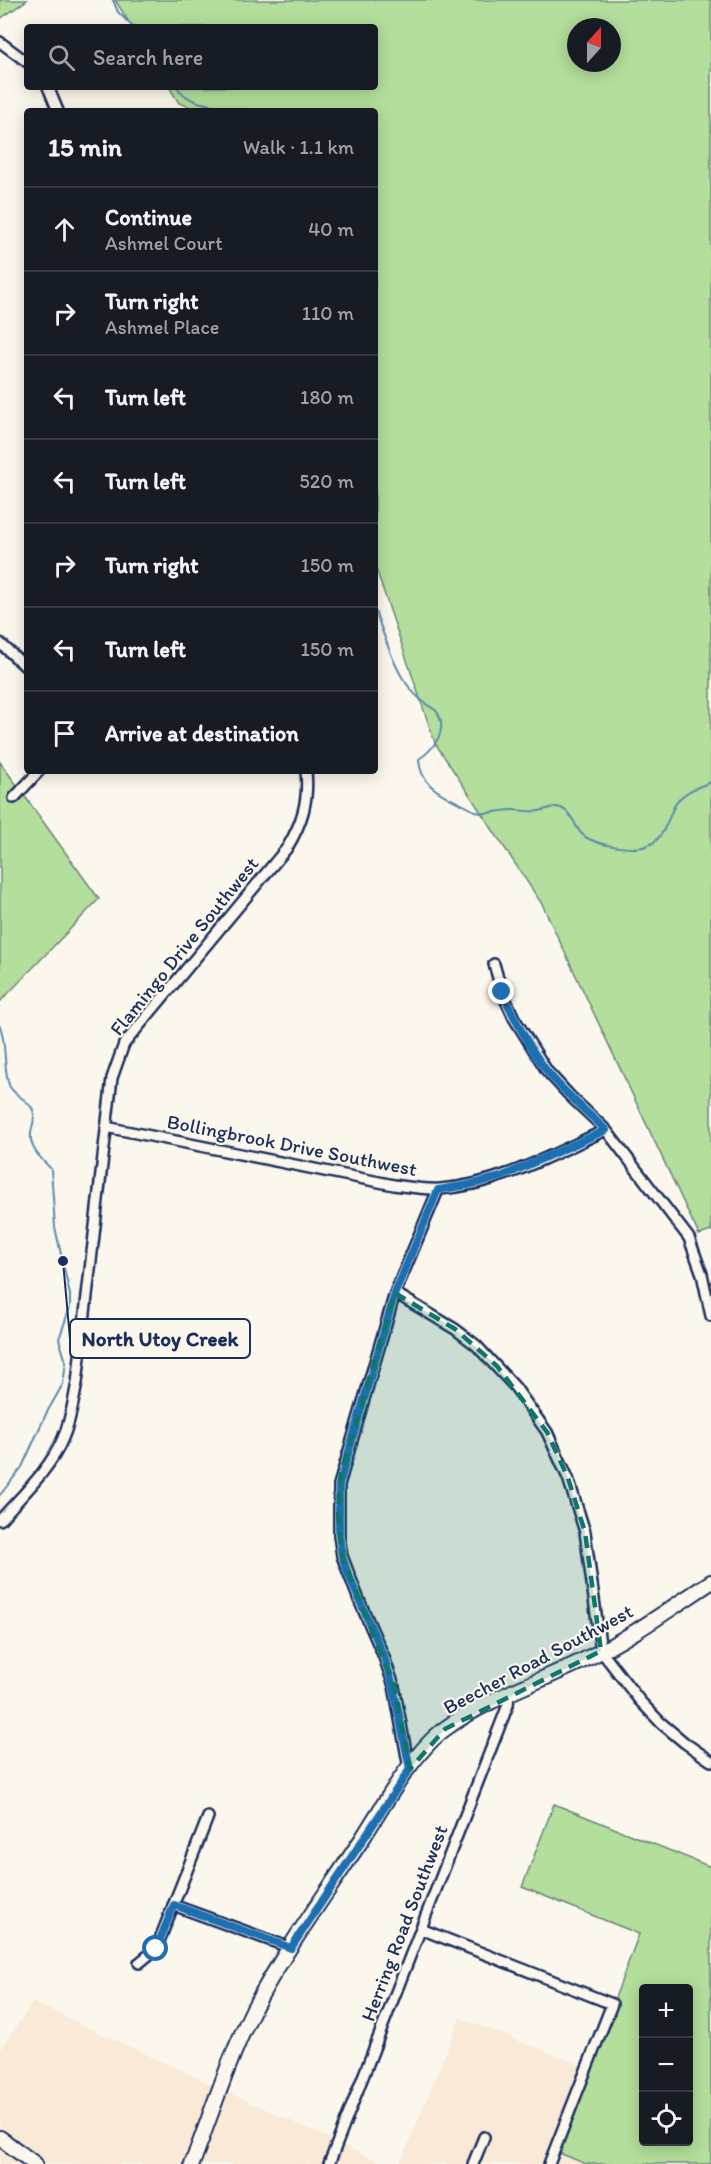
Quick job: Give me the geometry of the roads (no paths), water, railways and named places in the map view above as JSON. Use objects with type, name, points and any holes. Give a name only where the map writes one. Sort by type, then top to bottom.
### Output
[{"type":"street","points":[[0,42],[24,60]]},
{"type":"street","points":[[49,90],[57,108]]},
{"type":"street","points":[[0,643],[24,665]]},
{"type":"street","points":[[14,798],[36,774]]},
{"type":"street","name":"Flamingo Drive Southwest","points":[[0,1520],[50,1461],[63,1439],[71,1415],[77,1383],[112,1078],[124,1044],[287,848],[299,827],[304,811],[308,789],[306,774]]},
{"type":"street","points":[[494,964],[502,992],[514,1018],[547,1071],[606,1130],[688,1238],[699,1265],[711,1316]]},
{"type":"street","name":"Bollingbrook Drive Southwest","points":[[106,1127],[394,1185],[438,1190],[501,1177],[606,1130]]},
{"type":"street","points":[[410,1769],[390,1676],[342,1556],[338,1513],[341,1473],[395,1293],[438,1190]]},
{"type":"street","points":[[395,1293],[455,1329],[476,1345],[515,1387],[547,1432],[568,1478],[585,1532],[601,1651],[640,1701],[685,1743],[711,1761]]},
{"type":"street","name":"Beecher Road Southwest","points":[[192,2164],[254,2009],[291,1948],[410,1769],[430,1743],[464,1716],[601,1651],[711,1582]]},
{"type":"street","name":"Herring Road Southwest","points":[[329,2164],[508,1705],[509,1694]]},
{"type":"street","points":[[139,1963],[156,1949],[208,1817]]},
{"type":"street","points":[[174,1905],[291,1948]]},
{"type":"street","points":[[421,1929],[612,2004],[549,2164]]},
{"type":"street","points":[[473,2164],[484,2137]]},
{"type":"street","points":[[0,2138],[35,2164]]},
{"type":"waterway","points":[[113,0],[118,12],[130,24]]},
{"type":"waterway","points":[[180,90],[199,102],[230,108]]},
{"type":"waterway","points":[[378,619],[392,656],[406,683],[423,702],[436,711],[440,719],[438,739],[419,759],[423,775],[432,787],[472,810],[484,813],[562,808],[572,818],[581,833],[593,841],[612,846],[640,847],[653,843],[663,832],[679,799],[690,791],[711,782]]},
{"type":"waterway","points":[[0,1026],[10,1087],[33,1110],[32,1144],[51,1169],[55,1227],[70,1295],[70,1307],[59,1339],[66,1362],[63,1384],[46,1414],[22,1467],[0,1495]]},
{"type":"place","name":"North Utoy Creek","points":[[63,1261]]}]
